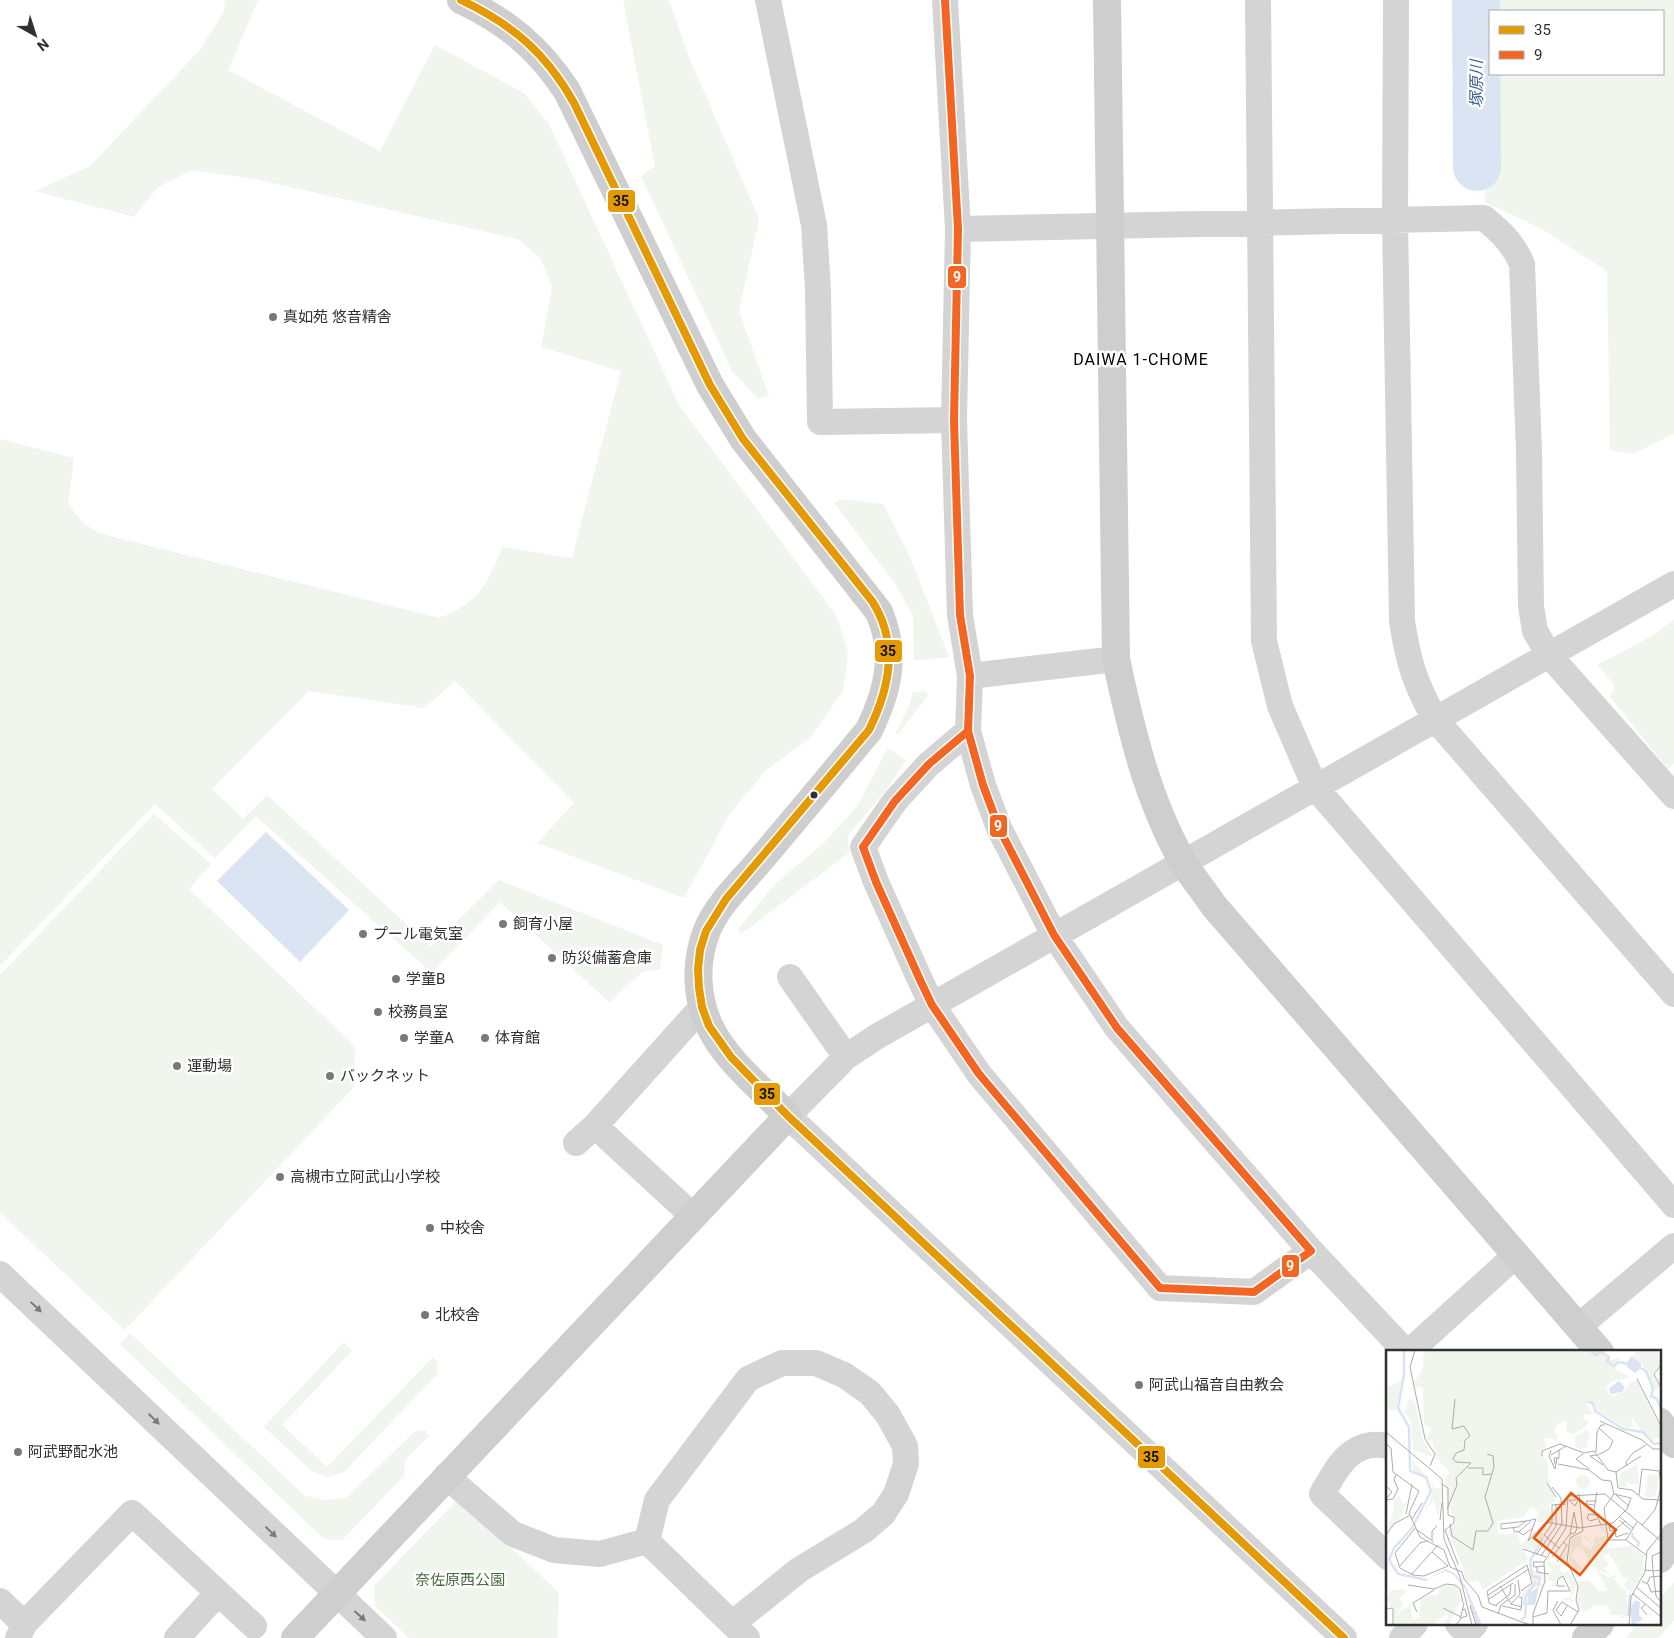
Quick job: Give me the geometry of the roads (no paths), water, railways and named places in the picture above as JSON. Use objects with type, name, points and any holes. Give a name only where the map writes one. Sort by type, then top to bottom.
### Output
[{"type":"street","points":[[461,0],[489,14],[519,34],[542,56],[559,79],[574,103],[710,385],[726,413],[743,439],[872,601],[886,628],[890,659],[889,674],[882,704],[869,730],[715,914],[706,932],[699,960],[699,988],[702,1007],[719,1043],[788,1116],[1344,1638]]},
{"type":"street","points":[[768,0],[814,226],[818,290],[820,422],[954,420]]},
{"type":"street","points":[[945,0],[958,229],[954,420],[960,615],[970,676],[968,731],[983,785],[998,828],[1054,935],[1117,1028],[1311,1251],[1405,1350]]},
{"type":"street","points":[[1107,0],[1116,659],[1135,744],[1155,802],[1183,862],[1214,906],[1598,1350]]},
{"type":"street","points":[[1258,0],[1264,641],[1280,706],[1315,787],[1674,1205]]},
{"type":"street","points":[[1396,0],[1395,220],[1402,621],[1408,661],[1419,691],[1435,719],[1674,994]]},
{"type":"street","points":[[958,229],[1484,218],[1516,249],[1522,264],[1529,452],[1531,606],[1535,631],[1549,655],[1674,796]]},
{"type":"street","points":[[295,1638],[446,1476],[846,1057],[932,1004],[1674,584]]},
{"type":"street","points":[[970,676],[1116,659]]},
{"type":"street","points":[[968,731],[929,764],[895,801],[863,847],[876,882],[932,1004],[979,1074],[1160,1288],[1254,1292],[1311,1251]]},
{"type":"street","points":[[790,977],[846,1057]]},
{"type":"street","points":[[576,1143],[595,1126],[702,1007]]},
{"type":"street","points":[[595,1126],[693,1216]]},
{"type":"street","points":[[1578,1327],[1674,1246]]},
{"type":"street","points":[[1409,1350],[1516,1255]]},
{"type":"street","points":[[0,1274],[384,1638]]},
{"type":"street","points":[[782,1363],[816,1363],[844,1375],[870,1393],[888,1415],[905,1446],[906,1464],[896,1494],[883,1514],[863,1531],[799,1570],[740,1630],[647,1541],[657,1500],[748,1379],[782,1363]]},
{"type":"street","points":[[1662,1425],[1674,1444]]},
{"type":"street","points":[[1386,1446],[1367,1445],[1348,1454],[1340,1462],[1322,1494],[1386,1555]]},
{"type":"street","points":[[446,1476],[513,1534],[554,1550],[600,1554],[647,1541]]},
{"type":"street","points":[[0,1602],[21,1631],[132,1513],[254,1626]]},
{"type":"street","points":[[1662,1556],[1674,1536]]},
{"type":"street","points":[[177,1638],[218,1593]]},
{"type":"street","points":[[1402,1638],[1413,1626]]},
{"type":"street","points":[[1460,1626],[1467,1633],[1473,1626]]},
{"type":"street","points":[[1586,1638],[1598,1626]]},
{"type":"waterway","name":"塚原川","points":[[1476,0],[1477,167]]},
{"type":"place","name":"真如苑 悠音精舎","points":[[273,317]]},
{"type":"place","name":"飼育小屋","points":[[503,924]]},
{"type":"place","name":"プール電気室","points":[[363,934]]},
{"type":"place","name":"防災備蓄倉庫","points":[[552,958]]},
{"type":"place","name":"学童B","points":[[396,979]]},
{"type":"place","name":"校務員室","points":[[378,1012]]},
{"type":"place","name":"学童A","points":[[404,1038]]},
{"type":"place","name":"体育館","points":[[485,1038]]},
{"type":"place","name":"運動場","points":[[177,1066]]},
{"type":"place","name":"バックネット","points":[[330,1076]]},
{"type":"place","name":"高槻市立阿武山小学校","points":[[280,1177]]},
{"type":"place","name":"中校舎","points":[[430,1228]]},
{"type":"place","name":"北校舎","points":[[425,1315]]},
{"type":"place","name":"阿武山福音自由教会","points":[[1139,1385]]},
{"type":"place","name":"阿武野配水池","points":[[18,1452]]},
{"type":"district","name":"DAIWA 1-CHOME","points":[[1141,359]]},
{"type":"park label","name":"奈佐原西公園","points":[[460,1580]]}]
